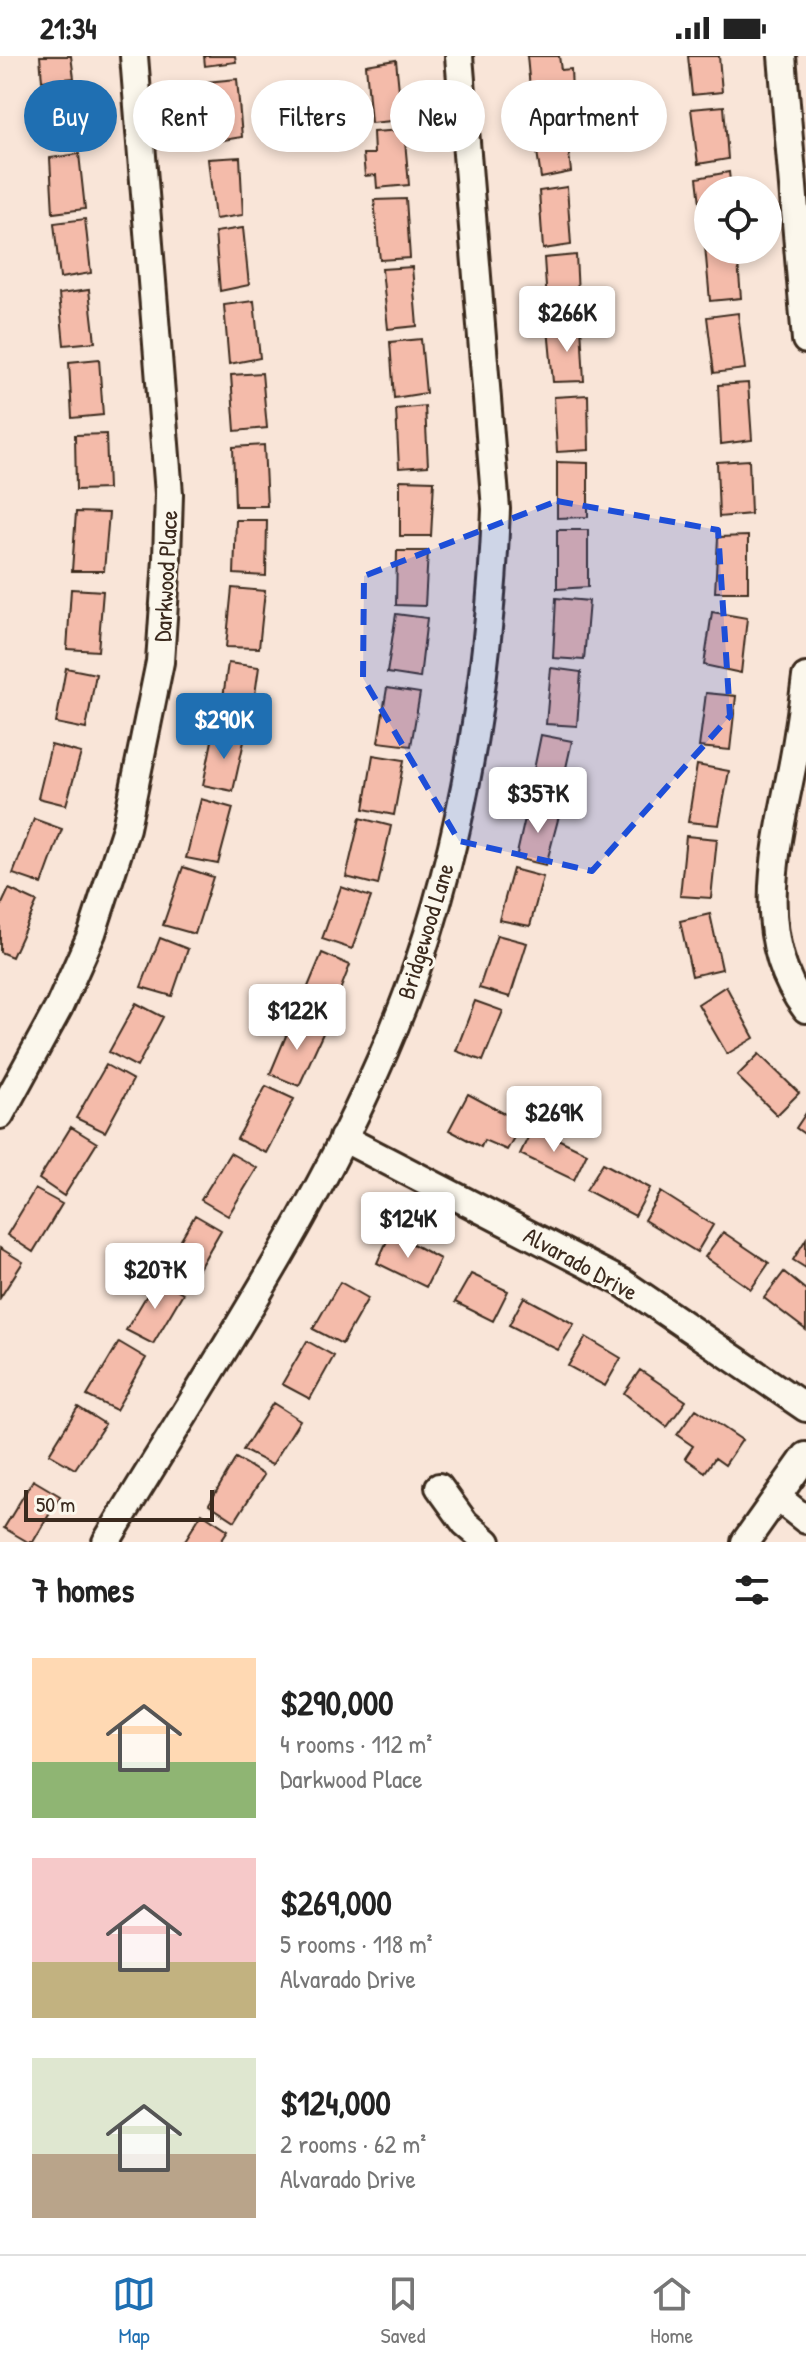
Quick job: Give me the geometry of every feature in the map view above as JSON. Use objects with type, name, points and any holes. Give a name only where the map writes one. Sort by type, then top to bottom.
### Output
[{"type":"street","name":"Darkwood Place","points":[[0,1115],[59,1007],[105,896],[126,828],[160,662],[169,494],[134,56]]},
{"type":"street","name":"Bridgewood Lane","points":[[106,1542],[275,1263],[343,1138],[409,990],[442,889],[462,799],[486,653],[496,509],[459,56]]},
{"type":"street","points":[[782,56],[806,340]]},
{"type":"street","points":[[806,677],[800,727],[773,867],[772,893],[778,953],[787,977],[806,1009]]},
{"type":"street","name":"Alvarado Drive","points":[[343,1138],[623,1283],[806,1408]]},
{"type":"street","points":[[745,1542],[806,1456]]},
{"type":"street","points":[[439,1487],[465,1523],[487,1542]]},
{"type":"street","points":[[777,1497],[806,1520]]},
{"type":"highlighted area","points":[[557,501],[718,530],[730,716],[592,871],[459,841],[363,678],[364,576]]},
{"type":"building","points":[[40,56],[71,56],[74,78],[42,80]]},
{"type":"building","points":[[204,56],[235,56],[236,62],[205,66]]},
{"type":"building","points":[[527,56],[559,56],[561,70],[571,69],[571,80],[529,80]]},
{"type":"building","points":[[688,56],[719,56],[722,92],[692,95]]},
{"type":"building","points":[[396,60],[398,80],[390,80],[390,121],[374,123],[374,80],[367,80],[366,65]]},
{"type":"building","points":[[237,79],[242,137],[235,138],[235,80],[227,80]]},
{"type":"building","points":[[724,106],[728,159],[698,164],[691,109]]},
{"type":"building","points":[[390,131],[390,152],[406,152],[409,185],[377,188],[376,175],[365,176],[363,154],[374,154],[374,132]]},
{"type":"building","points":[[537,152],[569,152],[571,172],[541,178]]},
{"type":"building","points":[[79,154],[85,209],[53,213],[50,158]]},
{"type":"building","points":[[240,157],[243,215],[215,219],[208,159]]},
{"type":"building","points":[[729,172],[729,176],[708,176]]},
{"type":"building","points":[[567,187],[571,245],[543,249],[539,191]]},
{"type":"building","points":[[406,199],[410,258],[380,260],[374,200]]},
{"type":"building","points":[[85,219],[91,273],[60,278],[54,223]]},
{"type":"building","points":[[243,228],[249,285],[220,291],[215,232]]},
{"type":"building","points":[[576,255],[579,314],[548,317],[544,258]]},
{"type":"building","points":[[707,264],[738,264],[741,298],[710,301]]},
{"type":"building","points":[[412,267],[417,326],[388,329],[382,269]]},
{"type":"building","points":[[89,290],[95,342],[64,345],[59,294]]},
{"type":"building","points":[[254,301],[260,358],[229,364],[224,305]]},
{"type":"building","points":[[738,313],[745,369],[714,373],[707,317]]},
{"type":"building","points":[[581,326],[584,381],[553,382],[548,328]]},
{"type":"building","points":[[421,339],[426,393],[394,398],[390,342]]},
{"type":"building","points":[[99,359],[103,415],[72,418],[69,362]]},
{"type":"building","points":[[262,373],[267,428],[235,431],[231,375]]},
{"type":"building","points":[[748,383],[752,440],[721,444],[718,385]]},
{"type":"building","points":[[588,395],[589,450],[557,452],[554,397]]},
{"type":"building","points":[[425,406],[428,466],[399,468],[396,409]]},
{"type":"building","points":[[106,434],[108,489],[76,490],[75,435]]},
{"type":"building","points":[[264,445],[267,506],[235,506],[233,447]]},
{"type":"building","points":[[749,460],[751,514],[719,517],[717,462]]},
{"type":"building","points":[[557,462],[588,463],[588,517],[557,518]]},
{"type":"building","points":[[400,480],[434,481],[431,536],[400,536]]},
{"type":"building","points":[[76,512],[109,513],[104,571],[72,571]]},
{"type":"building","points":[[236,520],[267,520],[266,576],[234,574]]},
{"type":"building","points":[[557,530],[588,530],[588,587],[557,589]]},
{"type":"building","points":[[748,536],[748,592],[715,592],[718,537]]},
{"type":"building","points":[[397,551],[428,551],[425,606],[396,605]]},
{"type":"building","points":[[232,588],[265,591],[259,648],[226,647]]},
{"type":"building","points":[[71,589],[103,591],[98,651],[67,649]]},
{"type":"building","points":[[556,598],[589,601],[584,660],[553,658]]},
{"type":"building","points":[[712,612],[747,618],[741,673],[704,665]]},
{"type":"building","points":[[396,614],[427,618],[420,678],[387,673]]},
{"type":"building","points":[[228,663],[259,667],[251,722],[220,718]]},
{"type":"building","points":[[66,668],[96,674],[86,729],[56,723]]},
{"type":"building","points":[[551,668],[581,672],[577,726],[546,724]]},
{"type":"building","points":[[387,688],[420,693],[411,746],[378,742]]},
{"type":"building","points":[[706,693],[736,696],[730,750],[699,747]]},
{"type":"building","points":[[214,731],[245,737],[233,791],[203,785]]},
{"type":"building","points":[[541,735],[572,741],[560,795],[530,789]]},
{"type":"building","points":[[51,745],[81,753],[66,805],[38,798]]},
{"type":"building","points":[[373,755],[404,760],[394,815],[364,809]]},
{"type":"building","points":[[697,765],[729,771],[719,825],[688,822]]},
{"type":"building","points":[[201,799],[233,808],[218,864],[186,858]]},
{"type":"building","points":[[528,805],[560,812],[546,865],[516,858]]},
{"type":"building","points":[[360,818],[391,826],[378,885],[346,877]]},
{"type":"building","points":[[34,819],[62,829],[42,884],[13,874]]},
{"type":"building","points":[[686,836],[717,839],[711,898],[680,896]]},
{"type":"building","points":[[183,867],[213,877],[195,934],[163,925]]},
{"type":"building","points":[[513,869],[543,877],[530,926],[499,920]]},
{"type":"building","points":[[341,887],[371,897],[352,949],[322,939]]},
{"type":"building","points":[[9,889],[37,902],[12,957],[0,952],[0,908]]},
{"type":"building","points":[[710,914],[722,969],[692,976],[680,921]]},
{"type":"building","points":[[497,935],[527,943],[510,997],[479,988]]},
{"type":"building","points":[[160,938],[188,949],[172,996],[141,987]]},
{"type":"building","points":[[322,953],[350,965],[329,1018],[300,1006]]},
{"type":"building","points":[[726,986],[754,1038],[727,1054],[698,1004]]},
{"type":"building","points":[[475,1001],[503,1011],[483,1061],[456,1051]]},
{"type":"building","points":[[136,1003],[163,1017],[137,1067],[109,1052]]},
{"type":"building","points":[[293,1019],[324,1031],[299,1086],[270,1074]]},
{"type":"building","points":[[759,1054],[799,1093],[777,1115],[737,1076]]},
{"type":"building","points":[[106,1065],[133,1080],[105,1132],[76,1118]]},
{"type":"building","points":[[266,1086],[294,1099],[266,1153],[237,1139]]},
{"type":"building","points":[[468,1094],[522,1123],[507,1150],[484,1140],[481,1147],[449,1130]]},
{"type":"building","points":[[806,1113],[806,1135],[796,1128]]},
{"type":"building","points":[[71,1127],[97,1143],[64,1196],[39,1179]]},
{"type":"building","points":[[533,1127],[587,1153],[574,1180],[520,1154]]},
{"type":"building","points":[[230,1153],[257,1168],[228,1216],[201,1200]]},
{"type":"building","points":[[603,1163],[650,1188],[635,1216],[586,1190]]},
{"type":"building","points":[[35,1189],[62,1204],[33,1252],[7,1235]]},
{"type":"building","points":[[661,1192],[713,1225],[697,1252],[644,1220]]},
{"type":"building","points":[[195,1215],[221,1230],[193,1279],[167,1263]]},
{"type":"building","points":[[391,1232],[440,1259],[426,1287],[377,1263]]},
{"type":"building","points":[[723,1232],[769,1263],[751,1289],[705,1257]]},
{"type":"building","points":[[806,1239],[806,1268],[793,1260]]},
{"type":"building","points":[[0,1248],[23,1262],[0,1298]]},
{"type":"building","points":[[784,1272],[806,1290],[806,1330],[764,1298]]},
{"type":"building","points":[[471,1274],[508,1291],[493,1321],[455,1302]]},
{"type":"building","points":[[157,1278],[183,1293],[153,1344],[126,1330]]},
{"type":"building","points":[[340,1282],[368,1298],[342,1344],[313,1329]]},
{"type":"building","points":[[524,1297],[574,1324],[558,1350],[509,1325]]},
{"type":"building","points":[[586,1337],[621,1358],[605,1386],[568,1366]]},
{"type":"building","points":[[307,1341],[334,1356],[310,1399],[282,1384]]},
{"type":"building","points":[[119,1342],[146,1358],[116,1410],[87,1396]]},
{"type":"building","points":[[640,1370],[686,1401],[667,1427],[624,1393]]},
{"type":"building","points":[[273,1403],[300,1420],[272,1465],[243,1450]]},
{"type":"building","points":[[78,1407],[105,1424],[75,1469],[49,1454]]},
{"type":"building","points":[[696,1409],[742,1440],[725,1465],[715,1458],[705,1472],[685,1458],[693,1446],[677,1435]]},
{"type":"building","points":[[236,1458],[264,1475],[235,1521],[209,1504]]},
{"type":"building","points":[[33,1480],[60,1496],[33,1542],[28,1542],[4,1528]]},
{"type":"building","points":[[202,1513],[228,1530],[220,1542],[184,1542]]}]
